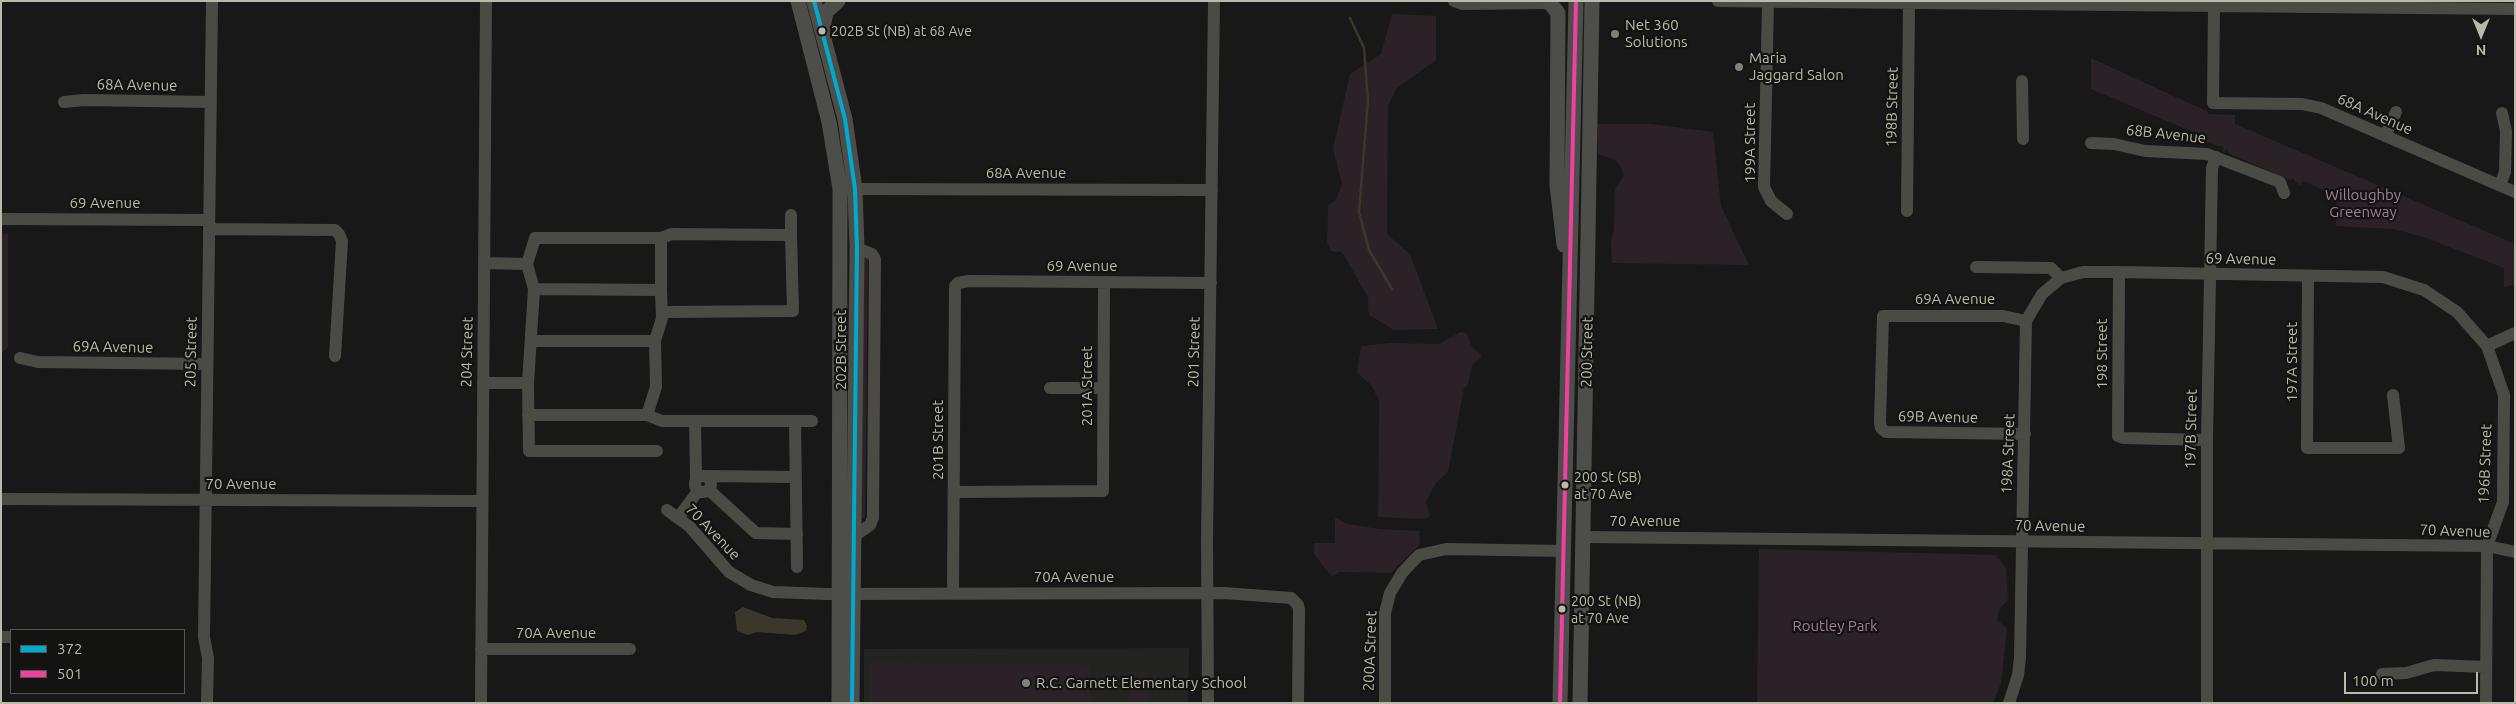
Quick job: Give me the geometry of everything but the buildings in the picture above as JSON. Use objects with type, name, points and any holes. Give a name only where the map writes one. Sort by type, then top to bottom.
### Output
[{"type":"main road","name":"202B Street","points":[[798,1],[829,122],[840,189],[845,594],[852,703]]},
{"type":"main road","name":"202B Street","points":[[814,1],[845,119],[855,189],[857,248],[853,537],[845,594],[839,703]]},
{"type":"main road","points":[[824,42],[823,24],[826,12],[838,1]]},
{"type":"main road","name":"200 Street","points":[[1560,703],[1576,1]]},
{"type":"main road","name":"200 Street","points":[[1580,703],[1592,1]]},
{"type":"main road","points":[[1550,3],[1558,13],[1557,185],[1568,288]]},
{"type":"main road","points":[[1564,501],[1570,522],[1577,532],[1584,537]]},
{"type":"street","name":"205 Street","points":[[207,703],[208,658],[204,637],[212,1]]},
{"type":"street","name":"204 Street","points":[[481,703],[486,1]]},
{"type":"street","name":"201 Street","points":[[1208,703],[1207,541],[1214,1]]},
{"type":"street","points":[[1454,1],[1462,4],[1550,3]]},
{"type":"street","points":[[1718,1],[2214,6],[2401,5],[2515,9]]},
{"type":"street","name":"199A Street","points":[[1768,3],[1764,187],[1771,201],[1787,214]]},
{"type":"street","name":"198B Street","points":[[1907,211],[1909,4]]},
{"type":"street","name":"68A Avenue","points":[[2214,6],[2214,103],[2312,105],[2515,192]]},
{"type":"street","points":[[2022,80],[2023,139]]},
{"type":"street","name":"68A Avenue","points":[[64,102],[84,100],[211,102]]},
{"type":"street","points":[[2385,136],[2396,112]]},
{"type":"street","points":[[2500,185],[2505,172],[2506,131],[2502,113]]},
{"type":"street","name":"68B Avenue","points":[[2091,143],[2114,144],[2146,151],[2200,152],[2280,182],[2284,193]]},
{"type":"street","name":"197B Street","points":[[2207,703],[2207,440],[2212,168],[2216,158]]},
{"type":"street","name":"68A Avenue","points":[[840,189],[1212,190]]},
{"type":"street","points":[[662,312],[793,311],[791,215]]},
{"type":"street","name":"69 Avenue","points":[[1,219],[335,230],[342,241],[335,356]]},
{"type":"street","points":[[657,451],[529,450],[528,383],[534,289],[527,264],[535,238],[661,238],[672,234],[791,235]]},
{"type":"street","points":[[647,415],[656,387],[655,340],[662,312],[661,238]]},
{"type":"street","points":[[484,263],[527,264]]},
{"type":"street","points":[[1976,267],[2051,268],[2061,278],[2042,294],[2026,321]]},
{"type":"street","name":"69 Avenue","points":[[2061,278],[2083,272],[2383,277],[2424,290],[2457,312],[2487,346]]},
{"type":"street","name":"198 Street","points":[[2119,272],[2118,436],[2123,438],[2207,440]]},
{"type":"street","name":"197A Street","points":[[2308,276],[2308,448],[2399,448],[2393,395]]},
{"type":"street","name":"69 Avenue","points":[[955,286],[958,283],[969,281],[1211,283]]},
{"type":"street","name":"201A Street","points":[[955,492],[1103,491],[1104,282]]},
{"type":"street","name":"201B Street","points":[[953,593],[955,286]]},
{"type":"street","points":[[534,289],[661,290]]},
{"type":"street","name":"69A Avenue","points":[[1881,428],[1883,316],[2003,316],[2026,321]]},
{"type":"street","name":"198A Street","points":[[2009,703],[2018,676],[2020,658],[2026,321]]},
{"type":"street","points":[[2487,346],[2515,333]]},
{"type":"street","points":[[531,341],[655,340]]},
{"type":"street","name":"196B Street","points":[[2486,703],[2487,546],[2503,502],[2504,405],[2504,395],[2487,346]]},
{"type":"street","name":"69A Avenue","points":[[20,358],[38,362],[207,364]]},
{"type":"street","points":[[483,383],[528,383]]},
{"type":"street","points":[[1050,388],[1103,388]]},
{"type":"street","points":[[528,415],[647,415],[662,421],[812,421]]},
{"type":"street","points":[[695,421],[702,484],[756,533],[796,534]]},
{"type":"street","points":[[796,421],[797,567]]},
{"type":"street","name":"69B Avenue","points":[[1881,428],[1886,432],[2025,434]]},
{"type":"street","points":[[678,518],[702,484],[796,476]]},
{"type":"street","name":"70 Avenue","points":[[1,499],[482,501]]},
{"type":"street","name":"70 Avenue","points":[[667,510],[690,527],[728,572],[751,585],[785,593],[845,594]]},
{"type":"street","name":"70 Avenue","points":[[1584,537],[2487,546],[2515,552]]},
{"type":"street","name":"200A Street","points":[[1385,703],[1385,614],[1390,593],[1402,574],[1419,555],[1446,549],[1563,551]]},
{"type":"street","name":"70A Avenue","points":[[845,594],[1278,595],[1295,601],[1298,605],[1300,620],[1298,703]]},
{"type":"street","name":"70A Avenue","points":[[481,649],[630,649]]},
{"type":"street","points":[[2382,674],[2406,673],[2434,665],[2486,668]]},
{"type":"shaded area","points":[[743,607],[772,618],[804,620],[807,626],[806,631],[795,635],[757,632],[748,635],[737,631],[735,612]]},
{"type":"shaded area","name":"R.C. Garnett Elementary School","points":[[1189,648],[1188,703],[864,703],[864,649]]},
{"type":"green space","points":[[1392,14],[1436,16],[1436,60],[1396,89],[1388,106],[1387,234],[1410,254],[1438,329],[1394,330],[1369,315],[1368,297],[1342,252],[1331,251],[1327,242],[1328,206],[1336,200],[1342,184],[1333,149],[1350,74],[1381,54]]},
{"type":"green space","name":"Willoughby Greenway","points":[[2091,58],[2205,110],[2205,108],[2208,114],[2235,115],[2235,124],[2515,244],[2515,285],[2504,287],[2504,268],[2424,237],[2393,229],[2336,226],[2337,196],[2303,181],[2301,186],[2293,179],[2290,180],[2228,153],[2227,149],[2225,152],[2222,150],[2224,147],[2200,141],[2200,135],[2091,89]]},
{"type":"green space","points":[[1597,124],[1651,124],[1713,132],[1721,206],[1749,265],[1612,263],[1611,242],[1614,229],[1615,189],[1624,176],[1620,165],[1613,159],[1598,154]]},
{"type":"green space","points":[[1,233],[8,234],[8,347],[1,354]]},
{"type":"green space","points":[[862,256],[868,258],[865,518],[860,518]]},
{"type":"green space","points":[[1461,332],[1467,334],[1472,347],[1482,356],[1472,365],[1468,384],[1464,388],[1448,472],[1435,484],[1426,502],[1430,517],[1420,519],[1378,517],[1379,400],[1371,385],[1357,373],[1361,346],[1390,343],[1438,344]]},
{"type":"green space","points":[[1335,518],[1348,524],[1379,529],[1419,531],[1420,544],[1391,573],[1339,572],[1332,577],[1314,554],[1314,543],[1335,543]]},
{"type":"green space","name":"Routley Park","points":[[1759,549],[1996,555],[2006,568],[2008,600],[1999,609],[1997,620],[2007,628],[2001,683],[1993,703],[1757,703]]},
{"type":"green space","points":[[869,662],[1090,665],[1089,692],[1092,693],[1090,703],[870,703]]},
{"type":"green space","points":[[1134,670],[1145,670],[1148,673],[1149,703],[1129,703],[1130,677]]},
{"type":"waterway","points":[[1350,18],[1364,48],[1368,100],[1359,212],[1369,250],[1392,289]]},
{"type":"transit line","name":"372","points":[[814,1],[845,119],[855,189],[857,248],[852,703]]},
{"type":"transit line","name":"501","points":[[1560,703],[1576,1]]},
{"type":"place","name":"202B St (NB) at 68 Ave","points":[[822,31]]},
{"type":"place","name":"Net 360 Solutions","points":[[1615,34]]},
{"type":"place","name":"Maria Jaggard Salon","points":[[1739,67]]},
{"type":"place","name":"200 St (SB) at 70 Ave","points":[[1565,485]]},
{"type":"place","name":"200 St (NB) at 70 Ave","points":[[1562,609]]},
{"type":"place","name":"R.C. Garnett Elementary School","points":[[1026,683]]}]
